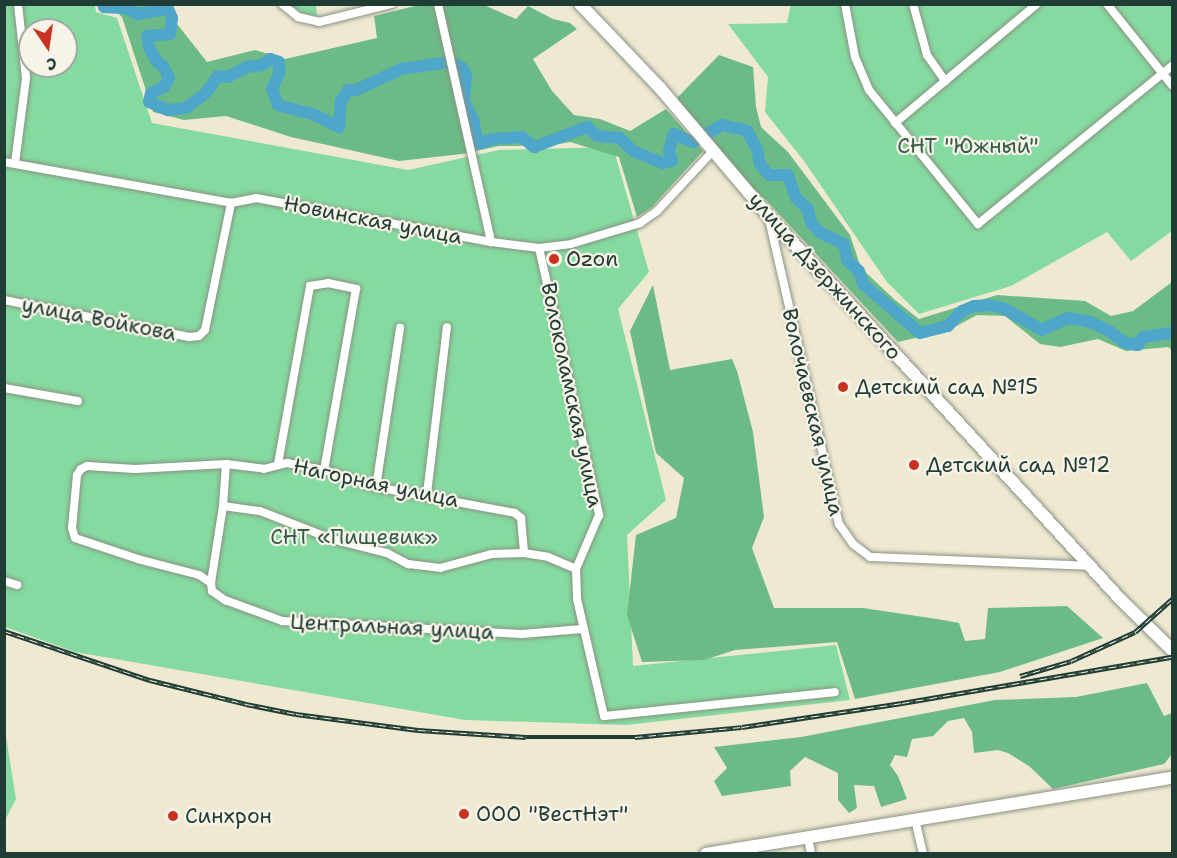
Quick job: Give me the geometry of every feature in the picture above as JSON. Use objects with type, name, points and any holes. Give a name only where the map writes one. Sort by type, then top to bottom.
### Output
[{"type":"main road","name":"улица Дзержинского","points":[[580,4],[660,88],[767,214],[1092,567],[1173,650]]},
{"type":"main road","points":[[706,854],[1173,778]]},
{"type":"street","points":[[15,163],[27,78],[18,4]]},
{"type":"street","points":[[282,4],[298,17],[319,22],[392,4]]},
{"type":"street","points":[[438,4],[491,243]]},
{"type":"street","points":[[845,4],[850,36],[869,90],[978,224],[1173,66]]},
{"type":"street","points":[[913,4],[927,55],[945,81]]},
{"type":"street","points":[[895,123],[1037,4]]},
{"type":"street","points":[[1107,4],[1173,85]]},
{"type":"street","name":"Новинская улица","points":[[4,162],[231,203],[256,198],[491,243],[539,248],[590,240],[640,223],[657,211],[713,152]]},
{"type":"street","name":"улица Войкова","points":[[4,300],[189,337],[199,336],[205,330],[231,203]]},
{"type":"street","name":"Волочаевская улица","points":[[767,214],[839,524],[854,544],[870,557],[1092,567]]},
{"type":"street","name":"Волоколамская улица","points":[[539,248],[599,515],[576,569],[577,599],[582,629],[604,716],[834,692]]},
{"type":"street","points":[[278,464],[310,286],[328,283],[356,289],[324,470]]},
{"type":"street","points":[[427,494],[447,327]]},
{"type":"street","points":[[376,487],[400,328]]},
{"type":"street","points":[[4,388],[78,401]]},
{"type":"street","name":"Нагорная улица","points":[[78,540],[72,528],[77,476],[87,466],[135,469],[226,464],[264,469],[287,463],[324,470],[376,487],[427,494],[515,513],[521,518],[524,553]]},
{"type":"street","points":[[211,583],[223,506],[226,464]]},
{"type":"street","points":[[223,506],[260,511],[332,538],[387,553],[408,564],[440,568],[492,554],[524,553],[548,557],[576,569]]},
{"type":"street","name":"Центральная улица","points":[[78,540],[199,575],[211,583],[212,591],[225,600],[282,621],[522,634],[582,629]]},
{"type":"street","points":[[4,581],[17,585]]},
{"type":"street","points":[[915,819],[923,854]]},
{"type":"street","points":[[808,837],[812,854]]},
{"type":"green space","name":"СНТ \"Южный\"","points":[[791,4],[1172,5],[1172,231],[1131,261],[1107,232],[1011,286],[919,314],[887,282],[804,161],[765,112],[768,77],[728,24],[787,23]]},
{"type":"green space","name":"СНТ «Пищевик»","points":[[4,5],[95,5],[96,12],[117,18],[152,123],[408,170],[499,150],[613,147],[649,272],[618,309],[666,500],[627,535],[633,666],[836,645],[850,700],[626,725],[465,720],[75,652],[5,627]]},
{"type":"green space","points":[[110,5],[162,5],[207,62],[255,50],[285,59],[377,38],[374,16],[419,5],[484,5],[516,19],[528,6],[553,19],[570,23],[577,29],[533,59],[552,91],[574,115],[600,119],[630,131],[666,109],[703,151],[651,208],[637,217],[619,157],[570,142],[548,146],[499,146],[462,154],[399,161],[291,137],[226,116],[184,120],[153,112],[122,17]]},
{"type":"green space","points":[[290,5],[316,5],[317,16],[302,13]]},
{"type":"green space","points":[[719,55],[753,67],[756,107],[761,127],[788,152],[850,235],[861,268],[919,319],[997,295],[1085,301],[1111,316],[1133,311],[1172,282],[1172,350],[1168,347],[1126,351],[1098,339],[1060,347],[1040,344],[1005,316],[977,315],[949,330],[898,342],[767,201],[747,183],[677,98]]},
{"type":"green space","points":[[653,285],[670,370],[732,359],[737,371],[753,432],[764,517],[752,548],[774,608],[863,608],[937,619],[959,623],[965,641],[985,639],[988,608],[1067,606],[1103,638],[1000,672],[855,699],[837,642],[735,650],[704,660],[642,662],[627,615],[636,535],[676,518],[684,478],[656,453],[630,331]]},
{"type":"green space","points":[[1147,683],[1164,716],[1172,713],[1172,754],[1164,764],[1053,789],[1029,766],[1008,753],[998,750],[974,753],[972,732],[964,718],[948,721],[933,736],[912,739],[907,757],[895,755],[890,765],[898,776],[907,799],[881,807],[874,786],[854,785],[857,808],[849,813],[838,800],[838,773],[805,757],[790,771],[791,786],[722,796],[714,781],[727,768],[714,747],[801,737],[995,700],[1076,697]]},
{"type":"green space","points":[[5,730],[16,799],[4,820]]},
{"type":"waterway","points":[[103,4],[104,7],[126,8],[137,14],[168,9],[172,18],[170,34],[147,36],[149,47],[156,61],[163,66],[169,78],[164,87],[151,93],[149,102],[168,110],[186,108],[206,93],[218,76],[228,77],[247,67],[263,65],[270,59],[279,62],[279,74],[272,89],[278,105],[315,115],[339,127],[341,101],[348,90],[356,90],[401,69],[450,62],[461,67],[466,75],[464,102],[473,119],[478,144],[493,139],[522,137],[534,147],[587,127],[597,136],[620,138],[633,151],[663,163],[672,161],[669,151],[674,134],[693,142],[722,125],[747,131],[757,149],[760,164],[769,175],[788,175],[796,198],[808,209],[811,223],[821,233],[844,244],[847,260],[859,271],[863,284],[920,333],[948,326],[962,311],[974,306],[989,305],[1003,308],[1042,330],[1068,318],[1090,322],[1109,331],[1125,343],[1138,345],[1143,337],[1172,333]]},
{"type":"railway","points":[[1020,676],[1071,661],[1135,632],[1172,599]]},
{"type":"railway","points":[[4,631],[150,680],[246,704],[296,714],[418,730],[526,737],[635,737],[742,727],[902,703],[1172,657]]},
{"type":"place","name":"Ozon","points":[[554,259]]},
{"type":"place","name":"Детский сад №15","points":[[843,387]]},
{"type":"place","name":"Детский сад №12","points":[[914,465]]},
{"type":"place","name":"ООО \"ВестНэт\"","points":[[464,814]]},
{"type":"place","name":"Синхрон","points":[[173,816]]}]
